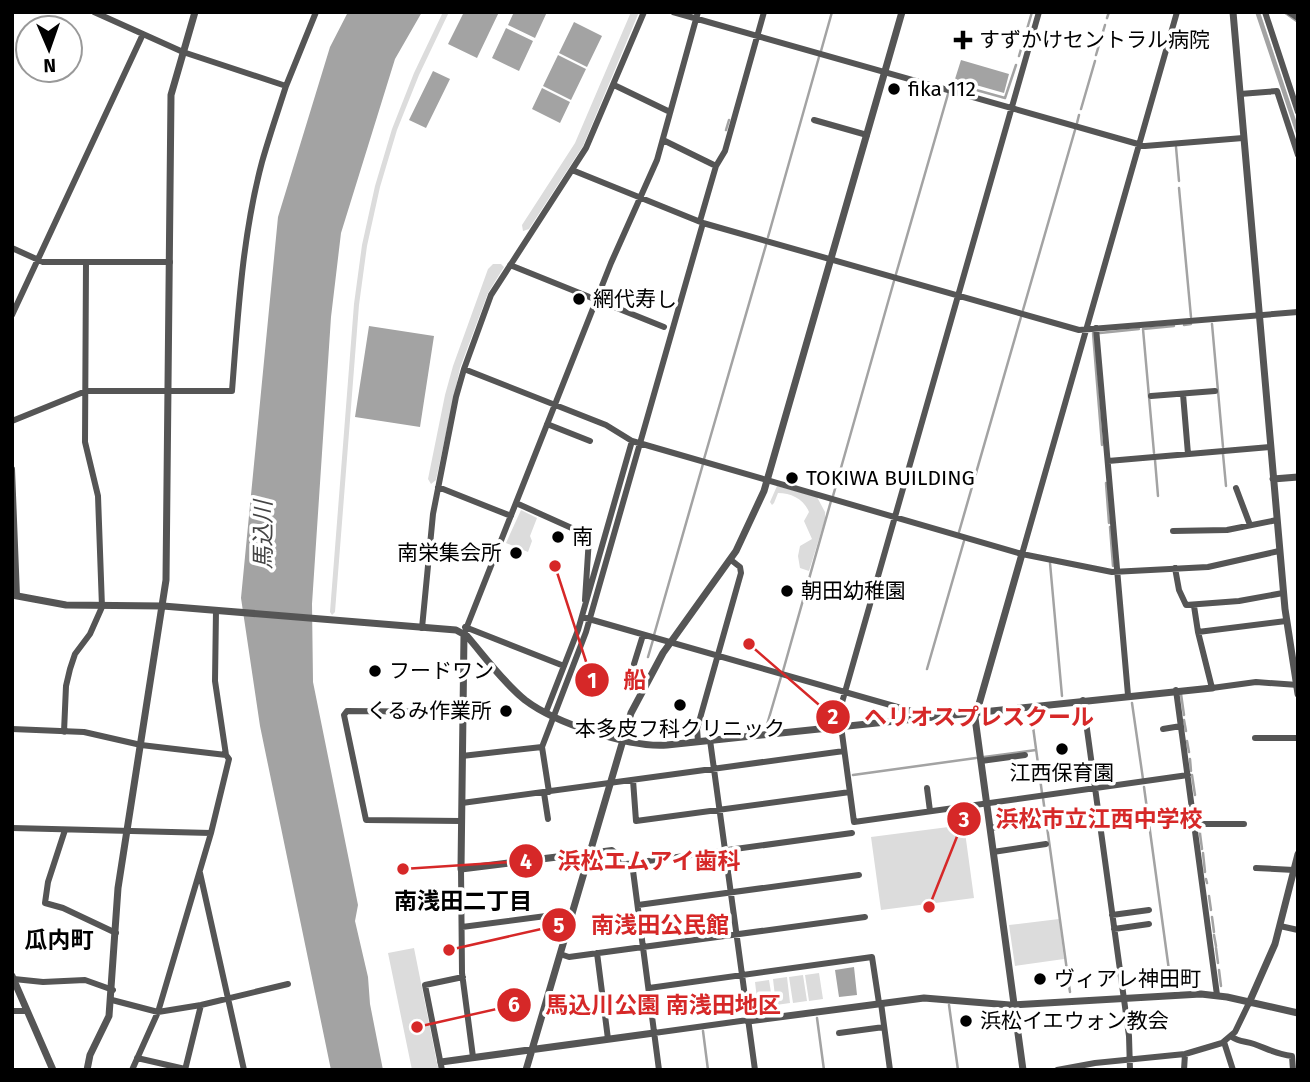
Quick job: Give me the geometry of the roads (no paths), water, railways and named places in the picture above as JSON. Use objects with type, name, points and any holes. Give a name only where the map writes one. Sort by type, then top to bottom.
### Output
[{"type":"street","points":[[94,12],[183,52],[286,86]]},
{"type":"street","points":[[87,1070],[90,1055],[109,1016],[112,1000],[118,888],[166,580],[171,95],[195,12]]},
{"type":"street","points":[[12,421],[86,391],[232,391],[242,274],[262,163],[286,86],[316,12]]},
{"type":"street","points":[[422,628],[433,514],[464,369],[491,295],[586,148],[644,12]]},
{"type":"street","points":[[673,12],[697,15],[758,36],[1139,145],[1243,138]]},
{"type":"street","points":[[548,819],[542,747],[590,620],[716,166],[725,151],[764,12]]},
{"type":"street","points":[[526,1070],[609,784],[640,692],[670,642],[731,560],[751,522],[768,480],[902,12]]},
{"type":"street","points":[[1039,12],[837,720],[854,822],[1188,775]]},
{"type":"street","points":[[1023,1070],[975,718],[1177,12]]},
{"type":"street","points":[[1233,12],[1283,593],[1298,694]]},
{"type":"street","points":[[1265,12],[1294,90],[1298,112]]},
{"type":"street","points":[[1289,12],[1298,19]]},
{"type":"street","points":[[473,1057],[463,978],[461,803],[464,630],[596,300],[657,160],[697,15]]},
{"type":"street","points":[[12,315],[143,34]]},
{"type":"street","points":[[614,85],[670,112]]},
{"type":"street","points":[[1240,94],[1276,91],[1298,155]]},
{"type":"street","points":[[814,120],[867,135]]},
{"type":"street","points":[[663,140],[716,166]]},
{"type":"street","points":[[572,170],[702,222],[1079,330],[1298,312]]},
{"type":"street","points":[[12,248],[43,262],[170,262]]},
{"type":"street","points":[[64,732],[66,686],[70,669],[75,654],[90,634],[102,607],[98,496],[85,442],[86,262]]},
{"type":"street","points":[[510,265],[664,327]]},
{"type":"street","points":[[1096,328],[1128,695]]},
{"type":"street","points":[[464,369],[606,425],[632,442],[1022,555],[1118,572],[1217,566],[1279,551]]},
{"type":"street","points":[[1151,397],[1215,391]]},
{"type":"street","points":[[1183,394],[1188,454]]},
{"type":"street","points":[[547,424],[590,441]]},
{"type":"street","points":[[546,712],[582,617],[632,442]]},
{"type":"street","points":[[1108,461],[1270,447]]},
{"type":"street","points":[[12,470],[15,595],[66,605],[163,606],[464,630],[564,666]]},
{"type":"street","points":[[1273,479],[1298,477]]},
{"type":"street","points":[[438,487],[511,516]]},
{"type":"street","points":[[1236,488],[1250,525]]},
{"type":"street","points":[[516,503],[589,538],[583,600],[587,601]]},
{"type":"street","points":[[1173,531],[1220,531],[1277,520]]},
{"type":"street","points":[[698,741],[697,729],[741,573],[740,567],[731,560]]},
{"type":"street","points":[[1175,568],[1182,601],[1186,606],[1283,593]]},
{"type":"street","points":[[1194,606],[1212,688]]},
{"type":"street","points":[[132,1070],[158,1012],[211,833],[229,760],[215,681],[216,610]]},
{"type":"street","points":[[582,617],[915,712],[916,718]]},
{"type":"street","points":[[1198,632],[1286,621]]},
{"type":"street","points":[[464,630],[518,693],[546,712],[622,741],[658,745],[1256,682],[1297,685]]},
{"type":"street","points":[[634,664],[643,635]]},
{"type":"street","points":[[1177,690],[1217,995]]},
{"type":"street","points":[[1083,700],[1124,998],[1130,1070]]},
{"type":"street","points":[[461,821],[366,820],[344,715],[347,711],[463,712]]},
{"type":"street","points":[[1163,729],[1181,726]]},
{"type":"street","points":[[12,729],[84,732],[141,745],[226,755]]},
{"type":"street","points":[[1255,738],[1298,738]]},
{"type":"street","points":[[710,740],[755,1070]]},
{"type":"street","points":[[462,756],[542,747]]},
{"type":"street","points":[[461,803],[844,751]]},
{"type":"street","points":[[981,761],[1025,755]]},
{"type":"street","points":[[634,780],[636,821],[850,792]]},
{"type":"street","points":[[927,788],[930,811]]},
{"type":"street","points":[[990,828],[1043,821]]},
{"type":"street","points":[[1195,824],[1244,824]]},
{"type":"street","points":[[12,828],[211,833]]},
{"type":"street","points":[[65,830],[48,882],[45,903],[63,908],[116,933]]},
{"type":"street","points":[[461,869],[612,850],[617,854],[620,865],[852,833]]},
{"type":"street","points":[[993,852],[1046,844]]},
{"type":"street","points":[[1057,1070],[1095,1063],[1185,1054],[1232,1037],[1270,958],[1294,888],[1294,870],[1298,854]]},
{"type":"street","points":[[632,863],[659,1070]]},
{"type":"street","points":[[1256,868],[1294,870]]},
{"type":"street","points":[[200,872],[243,1070]]},
{"type":"street","points":[[638,905],[859,875]]},
{"type":"street","points":[[1112,915],[1149,910]]},
{"type":"street","points":[[462,927],[561,914],[570,917]]},
{"type":"street","points":[[560,954],[569,957],[865,917]]},
{"type":"street","points":[[1114,929],[1149,924]]},
{"type":"street","points":[[1280,926],[1298,930]]},
{"type":"street","points":[[597,953],[608,1039]]},
{"type":"street","points":[[649,988],[872,957],[890,1070]]},
{"type":"street","points":[[463,978],[425,985],[441,1066],[473,1057],[937,997],[1014,1005],[1192,994],[1217,995],[1298,1013]]},
{"type":"street","points":[[53,1070],[13,981],[85,980],[113,990]]},
{"type":"street","points":[[112,1000],[158,1012],[201,1005],[288,984]]},
{"type":"street","points":[[137,1058],[185,1070],[201,1005]]},
{"type":"street","points":[[12,1011],[27,1011]]},
{"type":"street","points":[[839,1033],[884,1027]]},
{"type":"street","points":[[1232,1037],[1274,1054],[1292,1056],[1293,1070]]},
{"type":"street","points":[[1224,1042],[1233,1070]]},
{"type":"street","points":[[1184,1070],[1185,1054]]},
{"type":"water","name":"馬込川","points":[[348,12],[422,12],[395,59],[341,233],[331,317],[312,604],[313,682],[358,905],[355,921],[368,977],[370,1004],[383,1070],[331,1070],[260,726],[241,598],[278,217],[330,47]]},
{"type":"water","points":[[464,12],[499,12],[477,58],[448,44]]},
{"type":"water","points":[[514,12],[547,12],[535,38],[508,25]]},
{"type":"water","points":[[1255,12],[1260,12],[1298,126],[1298,140]]},
{"type":"water","points":[[574,22],[602,36],[587,67],[559,53]]},
{"type":"water","points":[[506,28],[533,41],[519,71],[492,58]]},
{"type":"water","points":[[558,55],[586,69],[571,100],[543,86]]},
{"type":"water","points":[[961,60],[1009,74],[1004,93],[955,79]]},
{"type":"water","points":[[433,71],[450,79],[426,128],[409,120]]},
{"type":"water","points":[[542,88],[570,102],[560,123],[532,109]]},
{"type":"water","points":[[369,326],[434,336],[420,427],[355,417]]},
{"type":"water","points":[[854,967],[857,995],[839,997],[835,970]]},
{"type":"waterway","points":[[821,51],[832,12]]},
{"type":"waterway","points":[[1025,36],[1032,12]]},
{"type":"waterway","points":[[1107,18],[1109,12]]},
{"type":"waterway","points":[[1284,12],[1298,22]]},
{"type":"waterway","points":[[1096,55],[1105,25]]},
{"type":"waterway","points":[[1019,56],[1024,39]]},
{"type":"waterway","points":[[768,237],[819,57]]},
{"type":"waterway","points":[[1081,109],[1095,61]]},
{"type":"waterway","points":[[951,83],[1005,98],[1016,65]]},
{"type":"waterway","points":[[896,274],[948,94]]},
{"type":"waterway","points":[[1077,123],[1079,115]]},
{"type":"waterway","points":[[726,130],[729,120]]},
{"type":"waterway","points":[[1023,310],[1075,130]]},
{"type":"waterway","points":[[1176,147],[1179,181]]},
{"type":"waterway","points":[[1179,188],[1191,317]]},
{"type":"waterway","points":[[704,459],[766,245]]},
{"type":"waterway","points":[[833,496],[894,281]]},
{"type":"waterway","points":[[959,532],[1021,317]]},
{"type":"waterway","points":[[1184,325],[1191,324]]},
{"type":"waterway","points":[[1212,324],[1223,447]]},
{"type":"waterway","points":[[1143,329],[1174,326]]},
{"type":"waterway","points":[[1100,333],[1139,329]]},
{"type":"waterway","points":[[1143,329],[1154,453]]},
{"type":"waterway","points":[[1093,333],[1102,445]]},
{"type":"waterway","points":[[1223,454],[1226,486]]},
{"type":"waterway","points":[[1155,460],[1158,496]]},
{"type":"waterway","points":[[654,635],[703,464]]},
{"type":"waterway","points":[[1106,483],[1109,523]]},
{"type":"waterway","points":[[783,671],[831,501]]},
{"type":"waterway","points":[[1110,527],[1113,566]]},
{"type":"waterway","points":[[927,669],[964,541]]},
{"type":"waterway","points":[[1050,563],[1062,696]]},
{"type":"waterway","points":[[648,657],[653,640]]},
{"type":"waterway","points":[[766,728],[781,677]]},
{"type":"waterway","points":[[1181,694],[1184,715]]},
{"type":"waterway","points":[[1132,703],[1143,779]]},
{"type":"waterway","points":[[1031,712],[1042,793]]},
{"type":"waterway","points":[[1184,720],[1186,731]]},
{"type":"waterway","points":[[1187,741],[1189,752]]},
{"type":"waterway","points":[[984,757],[1036,750]]},
{"type":"waterway","points":[[853,775],[976,758]]},
{"type":"waterway","points":[[1190,759],[1191,771]]},
{"type":"waterway","points":[[1192,775],[1195,795]]},
{"type":"waterway","points":[[1144,787],[1171,985]]},
{"type":"waterway","points":[[1043,798],[1070,992]]},
{"type":"waterway","points":[[1197,812],[1198,821]]},
{"type":"waterway","points":[[1199,826],[1202,849]]},
{"type":"waterway","points":[[1203,853],[1205,872]]},
{"type":"waterway","points":[[1206,879],[1207,883]]},
{"type":"waterway","points":[[1209,896],[1211,910]]},
{"type":"waterway","points":[[1212,917],[1214,932]]},
{"type":"waterway","points":[[1214,935],[1216,946]]},
{"type":"waterway","points":[[1216,948],[1218,963]]},
{"type":"waterway","points":[[1219,970],[1221,986]]},
{"type":"waterway","points":[[949,1005],[958,1070]]},
{"type":"waterway","points":[[817,1018],[824,1070]]},
{"type":"waterway","points":[[703,1031],[708,1070]]},
{"type":"place","name":"すずかけセントラル病院","points":[[963,40]]},
{"type":"place","name":"fika 112","points":[[894,89]]},
{"type":"place","name":"網代寿し","points":[[579,299]]},
{"type":"place","name":"TOKIWA BUILDING","points":[[792,478]]},
{"type":"place","name":"南","points":[[558,537]]},
{"type":"place","name":"南栄集会所","points":[[516,553]]},
{"type":"place","name":"船","points":[[555,566]]},
{"type":"place","name":"朝田幼稚園","points":[[787,591]]},
{"type":"place","name":"ヘリオスプレスクール","points":[[749,644]]},
{"type":"place","name":"フードワン","points":[[375,671]]},
{"type":"place","name":"本多皮フ科クリニック","points":[[680,705]]},
{"type":"place","name":"くるみ作業所","points":[[506,711]]},
{"type":"place","name":"江西保育園","points":[[1062,749]]},
{"type":"place","name":"浜松エムアイ歯科","points":[[403,869]]},
{"type":"place","name":"浜松市立江西中学校","points":[[929,907]]},
{"type":"place","name":"南浅田公民館","points":[[449,950]]},
{"type":"place","name":"ヴィアレ神田町","points":[[1040,979]]},
{"type":"place","name":"浜松イエウォン教会","points":[[966,1021]]},
{"type":"place","name":"馬込川公園 南浅田地区","points":[[417,1027]]},
{"type":"district","name":"南浅田二丁目","points":[[463,901]]},
{"type":"district","name":"瓜内町","points":[[59,940]]}]
